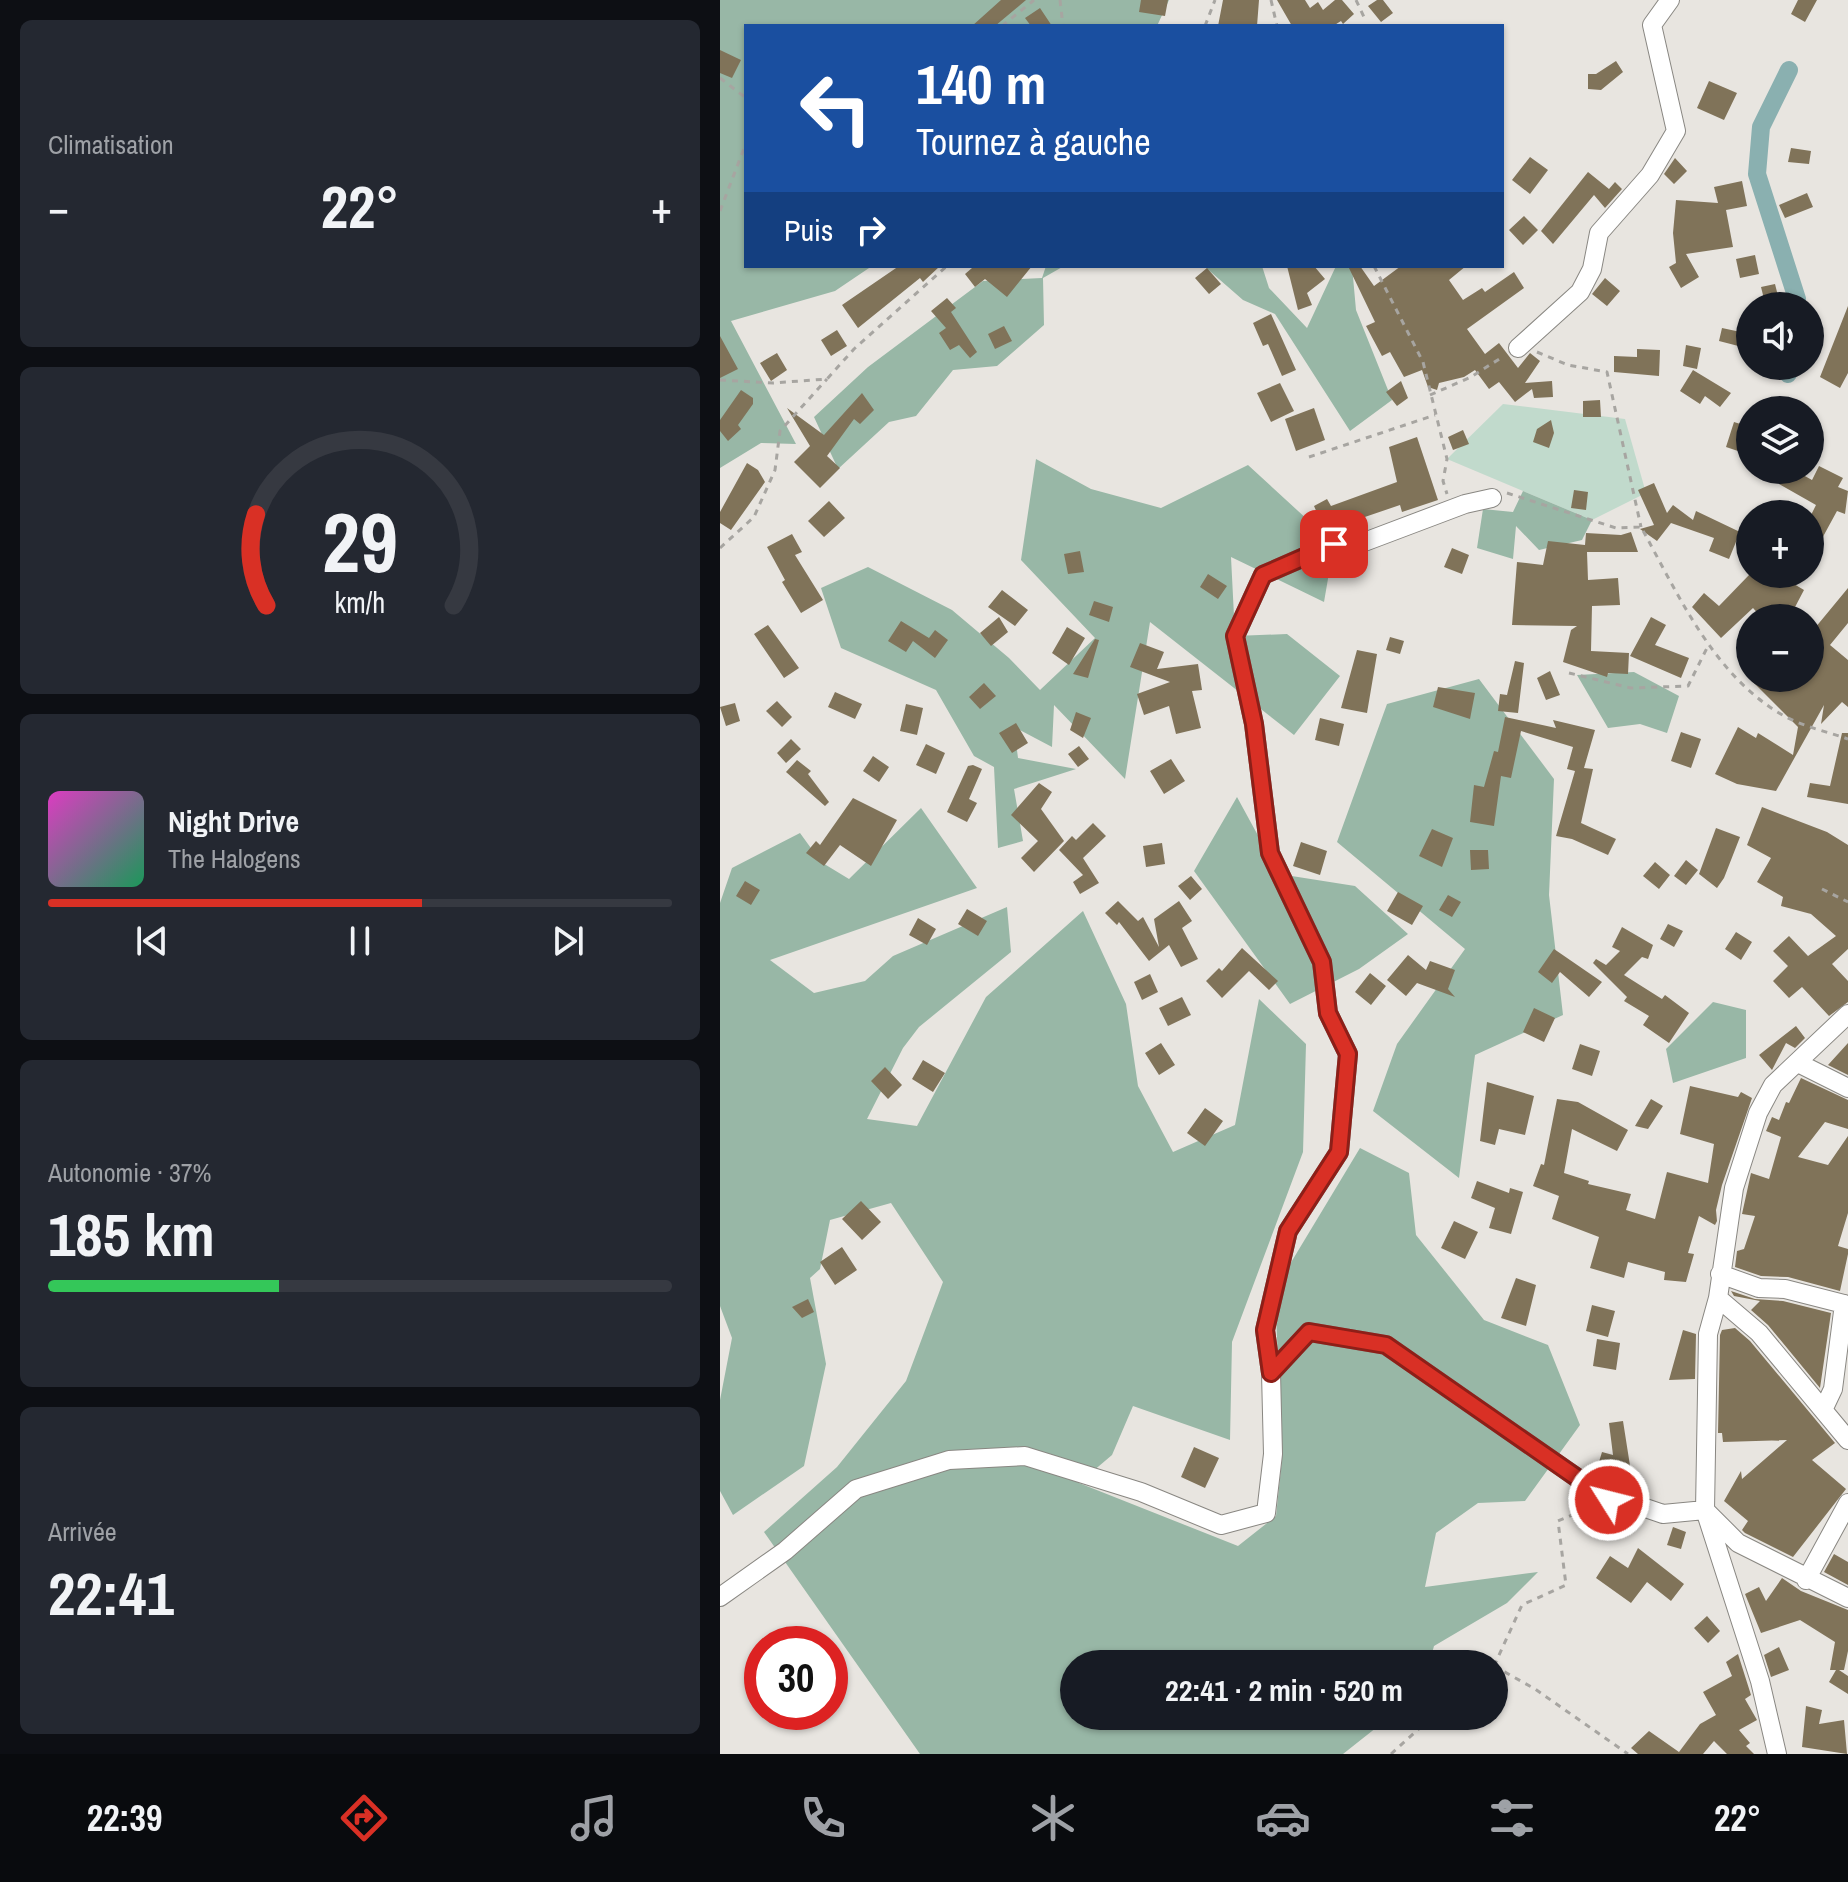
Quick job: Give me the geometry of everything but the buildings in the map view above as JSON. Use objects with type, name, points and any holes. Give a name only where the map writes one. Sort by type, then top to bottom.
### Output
[{"type":"street","points":[[1518,348],[1580,292],[1592,269],[1599,233],[1650,175],[1676,131],[1652,25],[1670,0]]},
{"type":"street","points":[[720,1597],[785,1551],[856,1489],[949,1460],[1025,1456],[1141,1492],[1221,1525],[1266,1513],[1273,1454],[1271,1373],[1265,1330],[1288,1231],[1339,1152],[1348,1054],[1328,1013],[1322,962],[1270,853],[1254,724],[1235,636],[1263,575],[1334,544],[1359,544],[1492,498]]},
{"type":"street","points":[[1777,1754],[1760,1681],[1705,1510],[1708,1334],[1718,1298],[1725,1232],[1746,1143],[1773,1085],[1848,1014]]},
{"type":"street","points":[[1798,1063],[1848,1088]]},
{"type":"street","points":[[1720,1274],[1759,1288],[1785,1289],[1846,1304],[1840,1392],[1824,1408]]},
{"type":"street","points":[[1718,1298],[1759,1333],[1848,1440]]},
{"type":"street","points":[[1271,1373],[1309,1332],[1386,1345],[1609,1500],[1622,1500],[1663,1514],[1705,1510]]},
{"type":"street","points":[[1806,1580],[1848,1503]]},
{"type":"street","points":[[1705,1510],[1738,1543],[1806,1580],[1848,1598]]},
{"type":"path","points":[[1004,24],[1034,0]]},
{"type":"path","points":[[1060,0],[1063,24]]},
{"type":"path","points":[[1206,24],[1215,0]]},
{"type":"path","points":[[1271,0],[1277,24]]},
{"type":"path","points":[[1356,0],[1364,17]]},
{"type":"path","points":[[720,78],[744,96]]},
{"type":"path","points":[[720,211],[744,148]]},
{"type":"path","points":[[720,548],[754,517],[775,470],[780,431],[854,349],[945,268]]},
{"type":"path","points":[[1375,268],[1409,329],[1423,362],[1447,459],[1443,481],[1452,510]]},
{"type":"path","points":[[1430,395],[1471,377],[1518,348],[1551,355],[1582,369],[1607,372],[1641,527],[1709,644],[1740,683],[1780,714],[1818,731],[1848,739]]},
{"type":"path","points":[[720,380],[773,383],[827,379]]},
{"type":"path","points":[[1309,457],[1435,415]]},
{"type":"path","points":[[1492,498],[1505,493],[1616,528],[1641,527]]},
{"type":"path","points":[[1569,673],[1631,688],[1688,686],[1709,644]]},
{"type":"path","points":[[1822,889],[1848,902]]},
{"type":"path","points":[[1501,1650],[1522,1605],[1566,1585],[1558,1521],[1609,1500]]},
{"type":"path","points":[[1508,1674],[1535,1689],[1628,1754]]},
{"type":"path","points":[[1391,1754],[1418,1730]]},
{"type":"green space","points":[[720,0],[1169,0],[1158,24],[744,24],[744,268],[869,268],[835,291],[731,321],[796,444],[761,443],[720,468]]},
{"type":"green space","points":[[1045,268],[1060,268],[1043,278],[1044,325],[997,366],[953,370],[916,416],[889,422],[838,469],[814,417],[868,367],[983,281],[1042,278]]},
{"type":"green space","points":[[1206,268],[1263,268],[1269,288],[1307,328],[1335,268],[1352,268],[1356,310],[1392,400],[1350,431],[1275,314],[1243,300]]},
{"type":"green space","points":[[1503,404],[1625,419],[1646,493],[1592,520],[1447,459]]},
{"type":"green space","points":[[1036,459],[1091,489],[1161,508],[1248,465],[1334,544],[1324,602],[1231,557],[1235,636],[1287,634],[1340,676],[1294,735],[1150,622],[1125,779],[1054,705],[1052,747],[1014,727],[1018,758],[1076,769],[1014,789],[1023,841],[998,848],[994,767],[974,756],[936,690],[841,648],[821,588],[868,567],[952,610],[1009,658],[1040,690],[1095,638],[1021,560]]},
{"type":"green space","points":[[1523,491],[1592,520],[1582,540],[1539,550],[1516,526],[1513,559],[1477,548],[1483,509],[1513,512]]},
{"type":"green space","points":[[1634,672],[1679,696],[1667,733],[1640,724],[1608,728],[1577,675]]},
{"type":"green space","points":[[1479,679],[1554,779],[1549,895],[1563,1015],[1475,1055],[1459,1178],[1373,1111],[1397,1044],[1465,949],[1337,842],[1387,704]]},
{"type":"green space","points":[[1237,797],[1279,874],[1355,886],[1408,934],[1359,969],[1290,1004],[1194,871]]},
{"type":"green space","points":[[921,808],[977,888],[770,960],[814,993],[865,981],[893,956],[1007,907],[1011,952],[919,1027],[903,1048],[867,1119],[917,1126],[986,997],[1083,911],[1126,1004],[1138,1086],[1173,1152],[1235,1125],[1259,999],[1306,1044],[1303,1152],[1232,1342],[1230,1440],[1133,1406],[1112,1455],[1079,1483],[1238,1546],[1276,1516],[1282,1459],[1275,1289],[1360,1148],[1409,1173],[1416,1235],[1484,1320],[1548,1345],[1580,1425],[1525,1501],[1478,1503],[1436,1533],[1425,1587],[1538,1572],[1507,1603],[1434,1646],[1433,1650],[1060,1650],[1060,1730],[1373,1730],[1343,1754],[920,1754],[848,1652],[848,1626],[830,1626],[764,1532],[837,1467],[906,1381],[943,1282],[891,1203],[830,1220],[820,1269],[810,1278],[826,1364],[804,1466],[733,1515],[720,1491],[720,1400],[732,1338],[720,1306],[720,903],[732,868],[800,833],[821,862],[849,879]]},
{"type":"green space","points":[[1713,1002],[1746,1010],[1746,1058],[1673,1083],[1666,1049]]},
{"type":"waterway","points":[[1789,70],[1761,127],[1757,174],[1795,292]]},
{"type":"route","points":[[1334,544],[1263,575],[1235,636],[1254,724],[1270,853],[1322,962],[1328,1013],[1348,1054],[1339,1152],[1288,1231],[1265,1330],[1271,1373],[1309,1332],[1386,1345],[1609,1500]]}]
